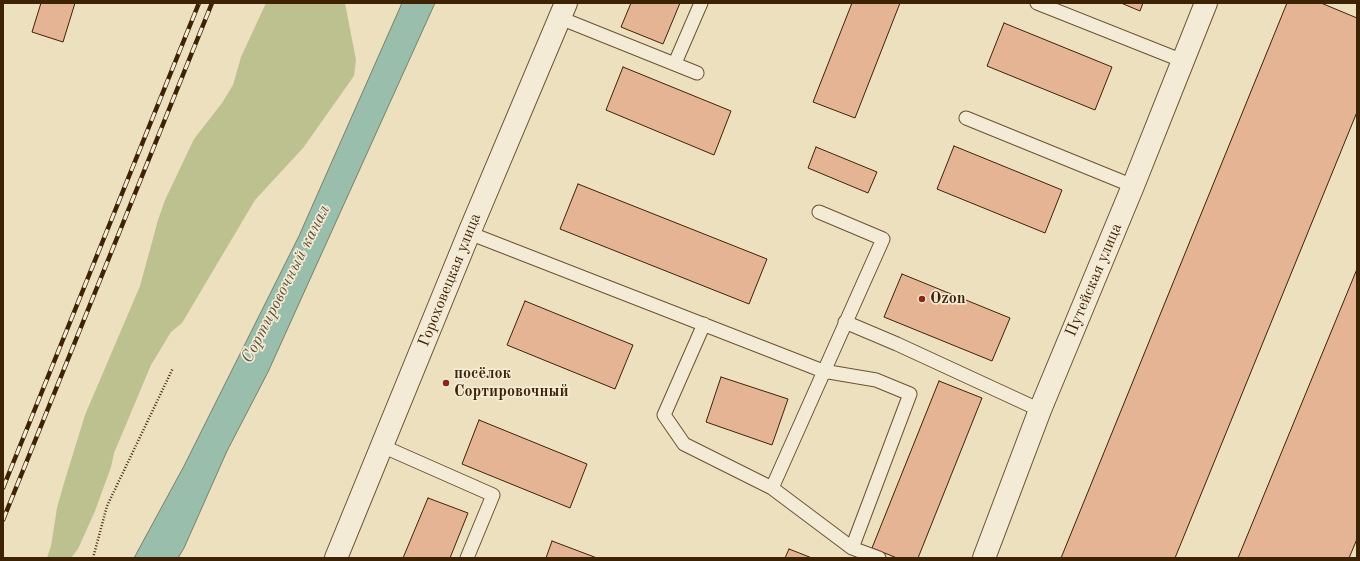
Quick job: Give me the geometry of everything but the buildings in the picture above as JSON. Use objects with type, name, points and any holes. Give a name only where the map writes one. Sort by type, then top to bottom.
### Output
[{"type":"street","name":"Путейская улица","points":[[984,558],[1040,410],[1133,186],[1206,3]]},
{"type":"street","name":"Гороховецкая улица","points":[[334,556],[382,446],[469,233],[563,10]]},
{"type":"lane","points":[[675,63],[700,3]]},
{"type":"lane","points":[[1037,3],[1183,61]]},
{"type":"lane","points":[[563,10],[697,73]]},
{"type":"lane","points":[[966,118],[1133,186]]},
{"type":"lane","points":[[772,488],[823,370],[883,238],[819,212]]},
{"type":"lane","points":[[469,233],[823,370],[876,380],[910,394],[852,548]]},
{"type":"lane","points":[[845,322],[1040,410]]},
{"type":"lane","points":[[704,324],[664,415],[684,444],[772,488],[852,548],[879,558]]},
{"type":"lane","points":[[382,446],[493,495],[467,558]]},
{"type":"path","points":[[93,558],[107,506],[173,368]]},
{"type":"shaded area","points":[[266,3],[345,3],[356,60],[354,76],[303,148],[255,200],[182,323],[171,332],[151,365],[114,453],[111,467],[95,511],[78,549],[71,558],[47,558],[51,546],[57,508],[85,415],[140,286],[165,200],[194,139],[222,103],[233,85],[241,57]]},
{"type":"water","name":"Сортировочный канал","points":[[402,3],[435,3],[268,372],[227,451],[184,548],[178,558],[134,558],[184,466],[299,236]]},
{"type":"railway","points":[[3,488],[199,3]]},
{"type":"railway","points":[[3,520],[212,3]]},
{"type":"place","name":"Ozon","points":[[922,299]]},
{"type":"place","name":"посёлок Сортировочный","points":[[446,383]]}]
